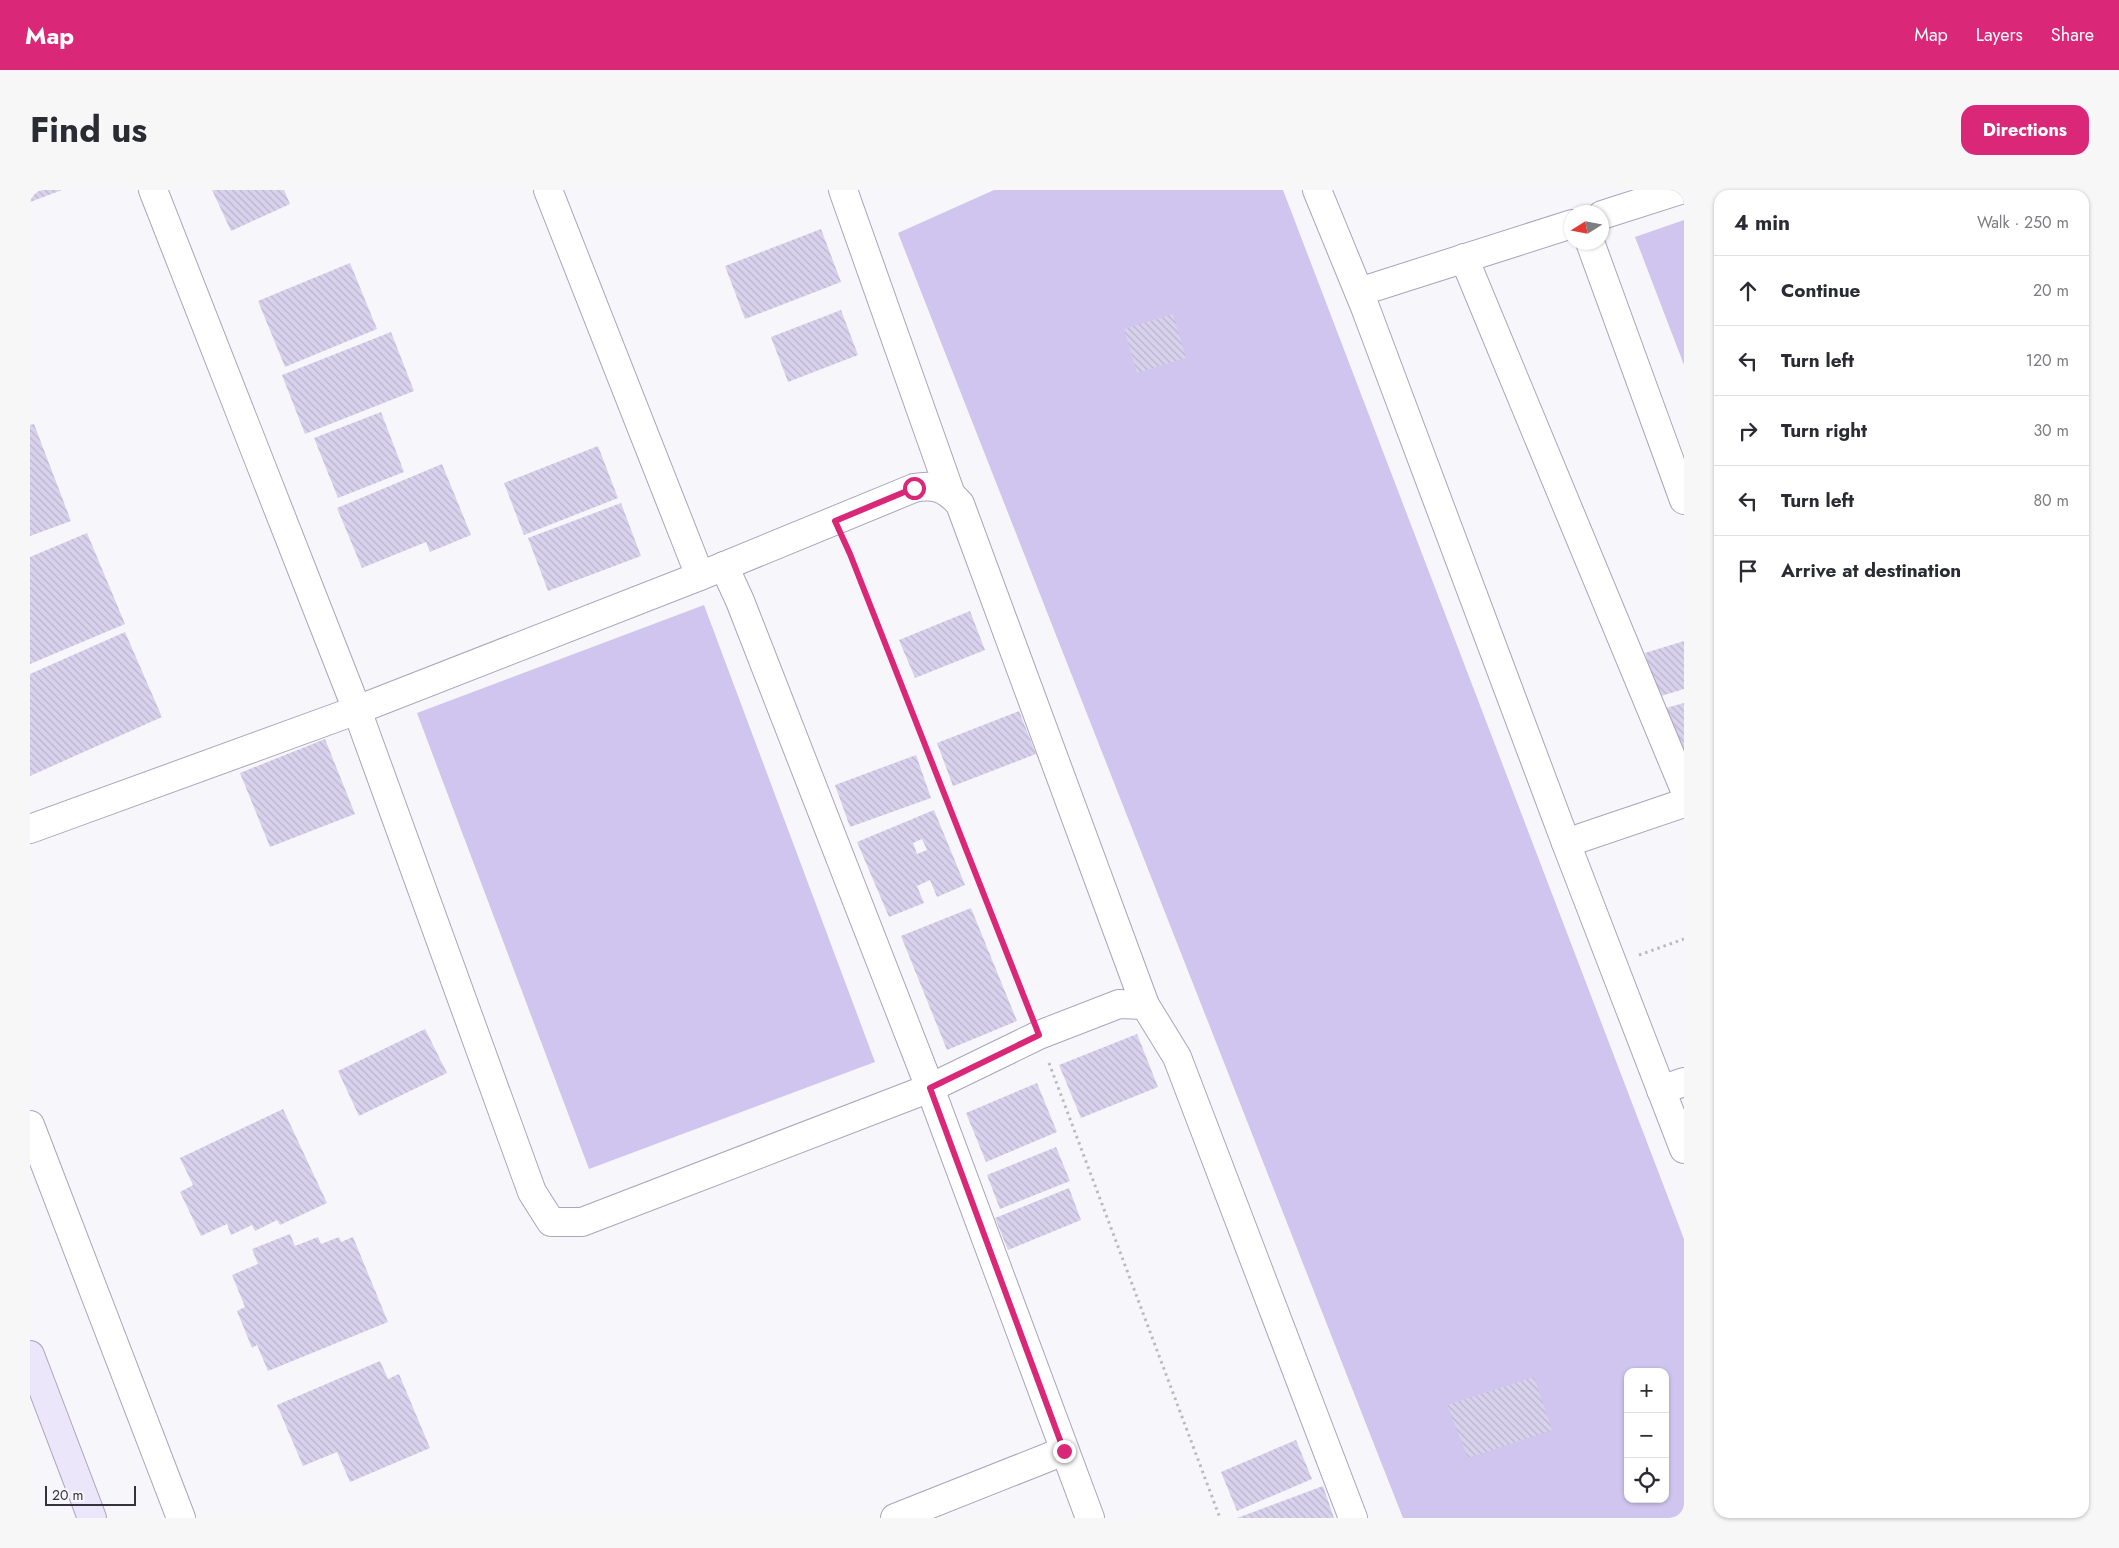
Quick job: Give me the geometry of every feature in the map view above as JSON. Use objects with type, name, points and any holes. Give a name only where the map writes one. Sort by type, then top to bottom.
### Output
[{"type":"main road","points":[[30,1354],[92,1518]]},
{"type":"street","points":[[153,190],[357,710],[532,1192],[551,1222],[582,1222],[930,1088],[1039,1035],[1119,1004],[1145,1005]]},
{"type":"street","points":[[548,190],[712,571],[740,601],[930,1088],[1090,1518]]},
{"type":"street","points":[[843,190],[950,492],[960,504],[1145,1005],[1177,1058],[1353,1518]]},
{"type":"street","points":[[1317,190],[1359,292],[1612,964],[1673,1086],[1684,1149]]},
{"type":"street","points":[[1609,213],[1680,190]]},
{"type":"street","points":[[1359,292],[1564,227]]},
{"type":"street","points":[[1593,250],[1684,500]]},
{"type":"street","points":[[1464,258],[1684,788]]},
{"type":"street","points":[[30,829],[357,710],[712,571],[914,488],[938,486],[950,492]]},
{"type":"street","points":[[1566,843],[1684,803]]},
{"type":"street","points":[[30,1125],[181,1518]]},
{"type":"street","points":[[895,1518],[1064,1451]]},
{"type":"path","points":[[835,521],[854,563],[1039,1035],[1220,1518]]},
{"type":"path","points":[[1612,964],[1684,940]]},
{"type":"shaded area","points":[[994,190],[1283,190],[1684,1239],[1684,1518],[1403,1518],[898,233]]},
{"type":"shaded area","points":[[1684,220],[1684,365],[1635,237]]},
{"type":"shaded area","points":[[704,605],[875,1062],[589,1169],[417,713]]},
{"type":"building","points":[[30,190],[62,190],[30,202]]},
{"type":"building","points":[[212,190],[284,190],[290,204],[231,231]]},
{"type":"building","points":[[821,229],[841,282],[745,319],[725,266]]},
{"type":"building","points":[[350,263],[377,329],[285,367],[258,301]]},
{"type":"building","points":[[841,310],[858,355],[788,382],[771,337]]},
{"type":"building","points":[[1173,314],[1186,358],[1137,373],[1124,329]]},
{"type":"building","points":[[391,332],[414,391],[305,434],[282,375]]},
{"type":"building","points":[[381,412],[404,472],[338,498],[314,438]]},
{"type":"building","points":[[34,424],[71,521],[30,536],[30,425]]},
{"type":"building","points":[[598,446],[618,498],[524,535],[504,483]]},
{"type":"building","points":[[442,464],[471,535],[430,552],[426,542],[362,568],[337,508]]},
{"type":"building","points":[[621,503],[641,556],[548,591],[528,538]]},
{"type":"building","points":[[87,533],[125,624],[30,664],[30,557]]},
{"type":"building","points":[[970,611],[985,650],[915,678],[899,640]]},
{"type":"building","points":[[125,632],[162,717],[30,776],[30,674]]},
{"type":"building","points":[[1684,641],[1684,689],[1658,697],[1645,653]]},
{"type":"building","points":[[1684,703],[1684,764],[1666,708]]},
{"type":"building","points":[[1019,711],[1036,754],[953,786],[937,743]]},
{"type":"building","points":[[325,739],[355,814],[270,847],[240,773]]},
{"type":"building","points":[[916,755],[931,798],[850,827],[835,785]]},
{"type":"building","points":[[934,810],[965,885],[937,897],[930,880],[917,886],[924,903],[889,917],[857,842]],"holes":[[[922,839],[927,850],[917,854],[913,843]]]},
{"type":"building","points":[[971,908],[1017,1021],[947,1050],[901,936]]},
{"type":"building","points":[[425,1029],[447,1073],[359,1116],[338,1071]]},
{"type":"building","points":[[1137,1034],[1158,1087],[1081,1118],[1059,1065]]},
{"type":"building","points":[[1037,1083],[1057,1132],[986,1162],[966,1113]]},
{"type":"building","points":[[283,1109],[327,1203],[280,1225],[277,1220],[255,1231],[252,1225],[231,1235],[227,1224],[201,1236],[180,1192],[193,1185],[180,1158]]},
{"type":"building","points":[[1056,1147],[1070,1181],[1000,1209],[987,1175]]},
{"type":"building","points":[[1069,1188],[1081,1220],[1008,1250],[995,1218]]},
{"type":"building","points":[[290,1234],[295,1246],[318,1237],[321,1244],[339,1237],[341,1242],[353,1237],[388,1322],[268,1371],[257,1345],[252,1348],[237,1311],[245,1307],[232,1275],[258,1264],[252,1249]]},
{"type":"building","points":[[380,1361],[388,1379],[399,1374],[430,1448],[350,1482],[337,1452],[303,1466],[277,1405]]},
{"type":"building","points":[[1534,1377],[1552,1430],[1468,1458],[1447,1405]]},
{"type":"building","points":[[1296,1440],[1312,1479],[1237,1511],[1221,1472]]},
{"type":"building","points":[[1323,1486],[1334,1518],[1237,1518]]},
{"type":"route","points":[[914,488],[835,521],[850,554],[1039,1035],[930,1088],[1064,1451]]}]
